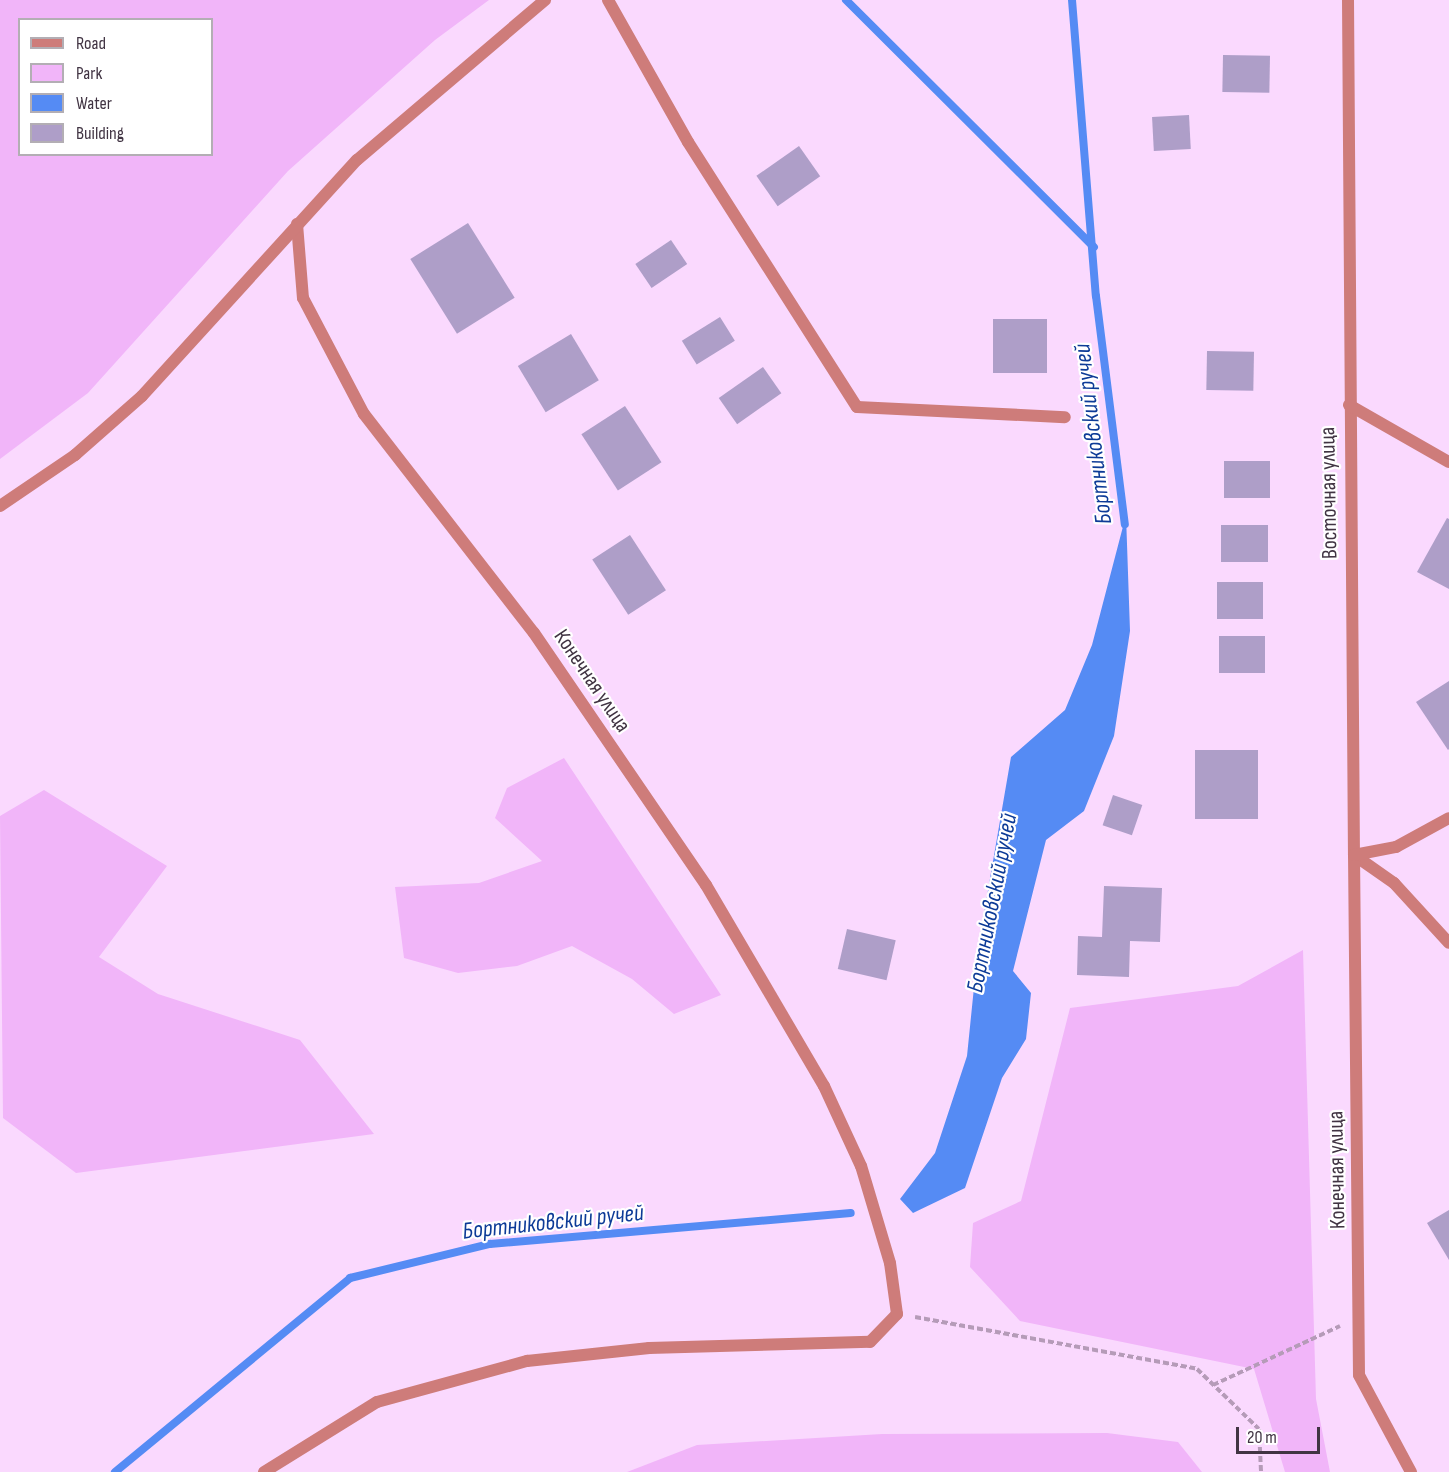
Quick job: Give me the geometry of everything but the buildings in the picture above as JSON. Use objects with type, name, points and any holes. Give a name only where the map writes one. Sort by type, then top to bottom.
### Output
[{"type":"street","points":[[0,506],[75,455],[142,396],[297,224],[399,122],[544,0]]},
{"type":"street","points":[[608,0],[688,142],[857,407],[1065,417]]},
{"type":"street","name":"Восточная улица","points":[[1348,0],[1349,405],[1354,855]]},
{"type":"street","name":"Конечная улица","points":[[297,224],[303,298],[364,414],[534,633],[706,885],[824,1086],[861,1166],[890,1263],[897,1314]]},
{"type":"street","points":[[1349,405],[1449,462]]},
{"type":"street","points":[[1354,855],[1396,847],[1449,818]]},
{"type":"street","points":[[1354,855],[1394,883],[1449,943]]},
{"type":"street","name":"Конечная улица","points":[[1354,855],[1359,1375],[1411,1472]]},
{"type":"street","points":[[264,1472],[377,1402],[527,1361],[649,1348],[870,1342],[897,1314]]},
{"type":"path","points":[[897,1314],[1197,1369],[1259,1429],[1261,1472]]},
{"type":"path","points":[[1213,1385],[1292,1349],[1329,1327]]},
{"type":"green space","points":[[0,0],[489,0],[435,40],[288,171],[88,393],[0,459]]},
{"type":"green space","points":[[564,758],[721,995],[674,1014],[632,979],[572,946],[517,966],[458,973],[404,958],[395,887],[479,883],[542,861],[495,818],[507,788]]},
{"type":"green space","points":[[44,790],[167,866],[99,957],[158,994],[300,1040],[374,1134],[76,1173],[3,1118],[0,816]]},
{"type":"green space","points":[[1303,950],[1316,1399],[1330,1472],[1285,1472],[1254,1369],[1020,1321],[970,1267],[973,1223],[1021,1201],[1070,1008],[1238,986]]},
{"type":"green space","points":[[1107,1433],[1178,1442],[1202,1472],[627,1472],[697,1445],[882,1434]]},
{"type":"water","points":[[1126,515],[1130,631],[1114,736],[1084,811],[1046,840],[1013,971],[1031,993],[1026,1039],[1002,1078],[965,1188],[913,1213],[900,1199],[935,1153],[967,1056],[978,948],[1011,757],[1065,710],[1092,645]]},
{"type":"waterway","points":[[846,0],[1094,247]]},
{"type":"waterway","name":"Бортниковский ручей","points":[[1072,0],[1096,296],[1125,524]]},
{"type":"waterway","name":"Бортниковский ручей","points":[[115,1472],[350,1278],[490,1244],[851,1213]]}]
